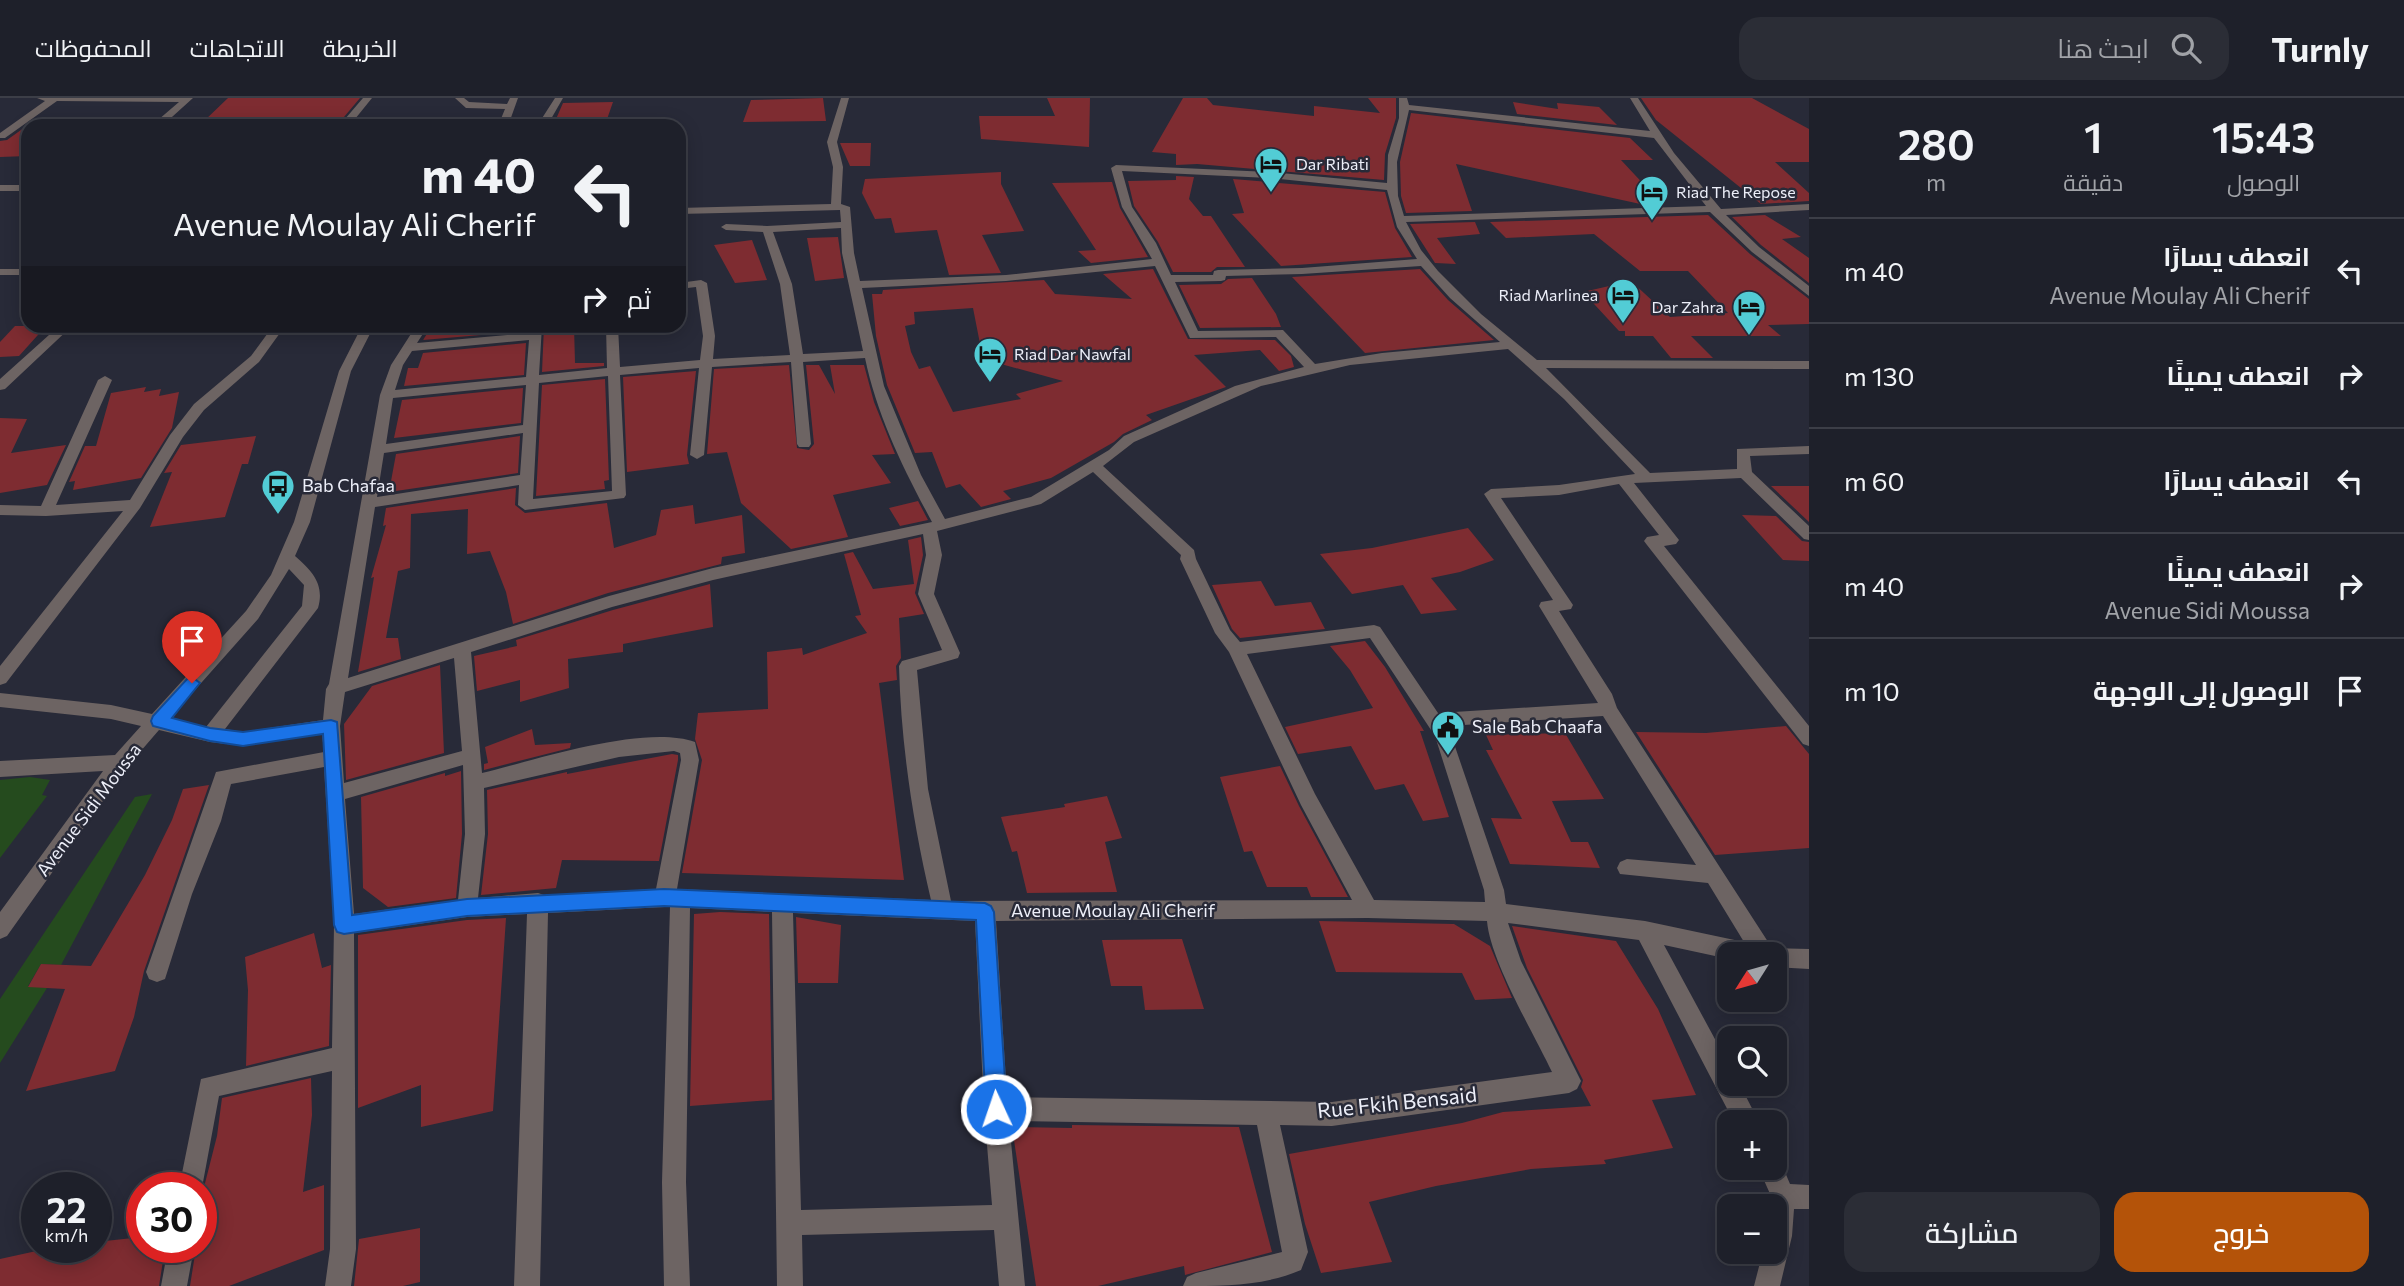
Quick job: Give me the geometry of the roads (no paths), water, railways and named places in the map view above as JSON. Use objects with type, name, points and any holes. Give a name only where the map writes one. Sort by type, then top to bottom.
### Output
[{"type":"street","points":[[41,98],[188,98]]},
{"type":"street","points":[[26,119],[55,98]]},
{"type":"street","points":[[164,119],[188,98]]},
{"type":"street","points":[[350,119],[368,98]]},
{"type":"street","points":[[459,98],[466,105],[513,102],[506,119]]},
{"type":"street","points":[[546,119],[559,98]]},
{"type":"street","points":[[836,207],[838,167],[834,134],[845,98]]},
{"type":"street","points":[[1634,98],[1656,135],[1714,211],[1752,247],[1809,292]]},
{"type":"street","points":[[1647,478],[1533,364],[1423,262],[1406,239],[1393,187],[1394,152],[1404,102],[1656,135]]},
{"type":"street","points":[[15,136],[2,136],[21,122]]},
{"type":"street","points":[[1312,368],[1279,333],[1194,335],[1127,206],[1116,167],[1277,176],[1393,187]]},
{"type":"street","points":[[0,188],[21,188]]},
{"type":"street","points":[[686,211],[845,207],[845,225],[877,386],[935,527],[934,555],[926,594],[952,653],[908,666],[910,730],[923,823],[943,910]]},
{"type":"street","points":[[1399,219],[1809,207]]},
{"type":"street","points":[[726,227],[767,229],[845,225]]},
{"type":"street","points":[[767,229],[786,284],[797,359],[804,444]]},
{"type":"street","points":[[856,285],[1006,278],[1158,262]]},
{"type":"street","points":[[1167,279],[1221,278],[1218,273],[1301,271],[1423,262]]},
{"type":"street","points":[[0,272],[21,272]]},
{"type":"street","points":[[686,285],[701,283],[708,328],[697,455]]},
{"type":"street","points":[[1,383],[58,333]]},
{"type":"street","points":[[0,678],[135,505],[177,435],[192,416],[255,359],[274,333]]},
{"type":"street","name":"Avenue Sidi Moussa","points":[[0,929],[120,762],[252,615],[287,558],[302,522],[345,371],[364,333]]},
{"type":"street","points":[[338,1286],[342,1249],[344,925],[331,726],[335,689],[387,395],[397,365],[417,333]]},
{"type":"street","points":[[407,348],[521,333]]},
{"type":"street","points":[[536,333],[525,505],[619,495],[612,333]]},
{"type":"street","points":[[335,689],[462,651],[609,602],[713,574],[935,527],[1036,501],[1114,453],[1129,439],[1254,383],[1312,368],[1387,356],[1510,345]]},
{"type":"street","points":[[387,395],[532,378],[707,363],[871,354]]},
{"type":"street","points":[[1533,364],[1809,365]]},
{"type":"street","points":[[46,510],[106,380]]},
{"type":"street","points":[[379,449],[530,428]]},
{"type":"street","points":[[1809,450],[1742,452],[1745,472],[1809,535]]},
{"type":"street","points":[[1094,465],[1189,554],[1188,559],[1223,633],[1236,649],[1308,799],[1368,909]]},
{"type":"street","points":[[1745,472],[1623,478],[1559,491],[1491,494],[1565,605],[1547,606],[1606,699],[1608,709],[1757,942]]},
{"type":"street","points":[[1623,478],[1671,540],[1652,541],[1809,739]]},
{"type":"street","points":[[370,503],[527,479]]},
{"type":"street","points":[[0,510],[135,505]]},
{"type":"street","points":[[210,735],[310,608],[315,587],[311,579],[287,558]]},
{"type":"street","points":[[1236,649],[1374,631],[1436,720],[1494,890],[1495,912]]},
{"type":"street","points":[[462,651],[464,693],[473,755],[475,834],[467,908]]},
{"type":"street","points":[[0,700],[111,712],[210,735],[262,738],[331,726]]},
{"type":"street","points":[[1436,720],[1608,709]]},
{"type":"street","points":[[474,783],[628,748],[677,743],[689,747],[690,760],[672,898],[677,1286]]},
{"type":"street","points":[[335,794],[473,755]]},
{"type":"street","points":[[157,972],[182,894],[212,821],[222,778],[331,758]]},
{"type":"street","points":[[0,769],[120,762]]},
{"type":"street","points":[[1627,868],[1715,875]]},
{"type":"street","name":"Avenue Moulay Ali Cherif","points":[[344,925],[467,908],[538,902],[672,898],[985,912],[1368,909],[1495,912],[1645,931],[1717,946]]},
{"type":"street","points":[[527,1286],[538,902]]},
{"type":"street","points":[[782,903],[790,1286]]},
{"type":"street","points":[[985,912],[996,1109],[1012,1286]]},
{"type":"street","name":"Rue Fkih Bensaid","points":[[996,1109],[1332,1114],[1569,1081],[1512,966],[1498,931],[1495,912]]},
{"type":"street","points":[[1645,931],[1741,1110]]},
{"type":"street","points":[[1787,958],[1809,959]]},
{"type":"street","points":[[194,1172],[209,1087],[342,1056]]},
{"type":"street","points":[[1196,1286],[1281,1267],[1292,1261],[1295,1252],[1266,1113]]},
{"type":"street","points":[[1787,1196],[1809,1197]]},
{"type":"street","points":[[789,1223],[1005,1217]]},
{"type":"street","points":[[174,1286],[178,1263]]},
{"type":"street","points":[[1767,1286],[1772,1264]]},
{"type":"place","name":"Dar Ribati","points":[[1271,194]]},
{"type":"place","name":"Riad The Repose","points":[[1652,222]]},
{"type":"place","name":"Riad Marlinea","points":[[1623,325]]},
{"type":"place","name":"Dar Zahra","points":[[1749,337]]},
{"type":"place","name":"Riad Dar Nawfal","points":[[990,384]]},
{"type":"place","name":"Bab Chafaa","points":[[278,516]]},
{"type":"place","name":"Sale Bab Chaafa","points":[[1448,757]]}]
